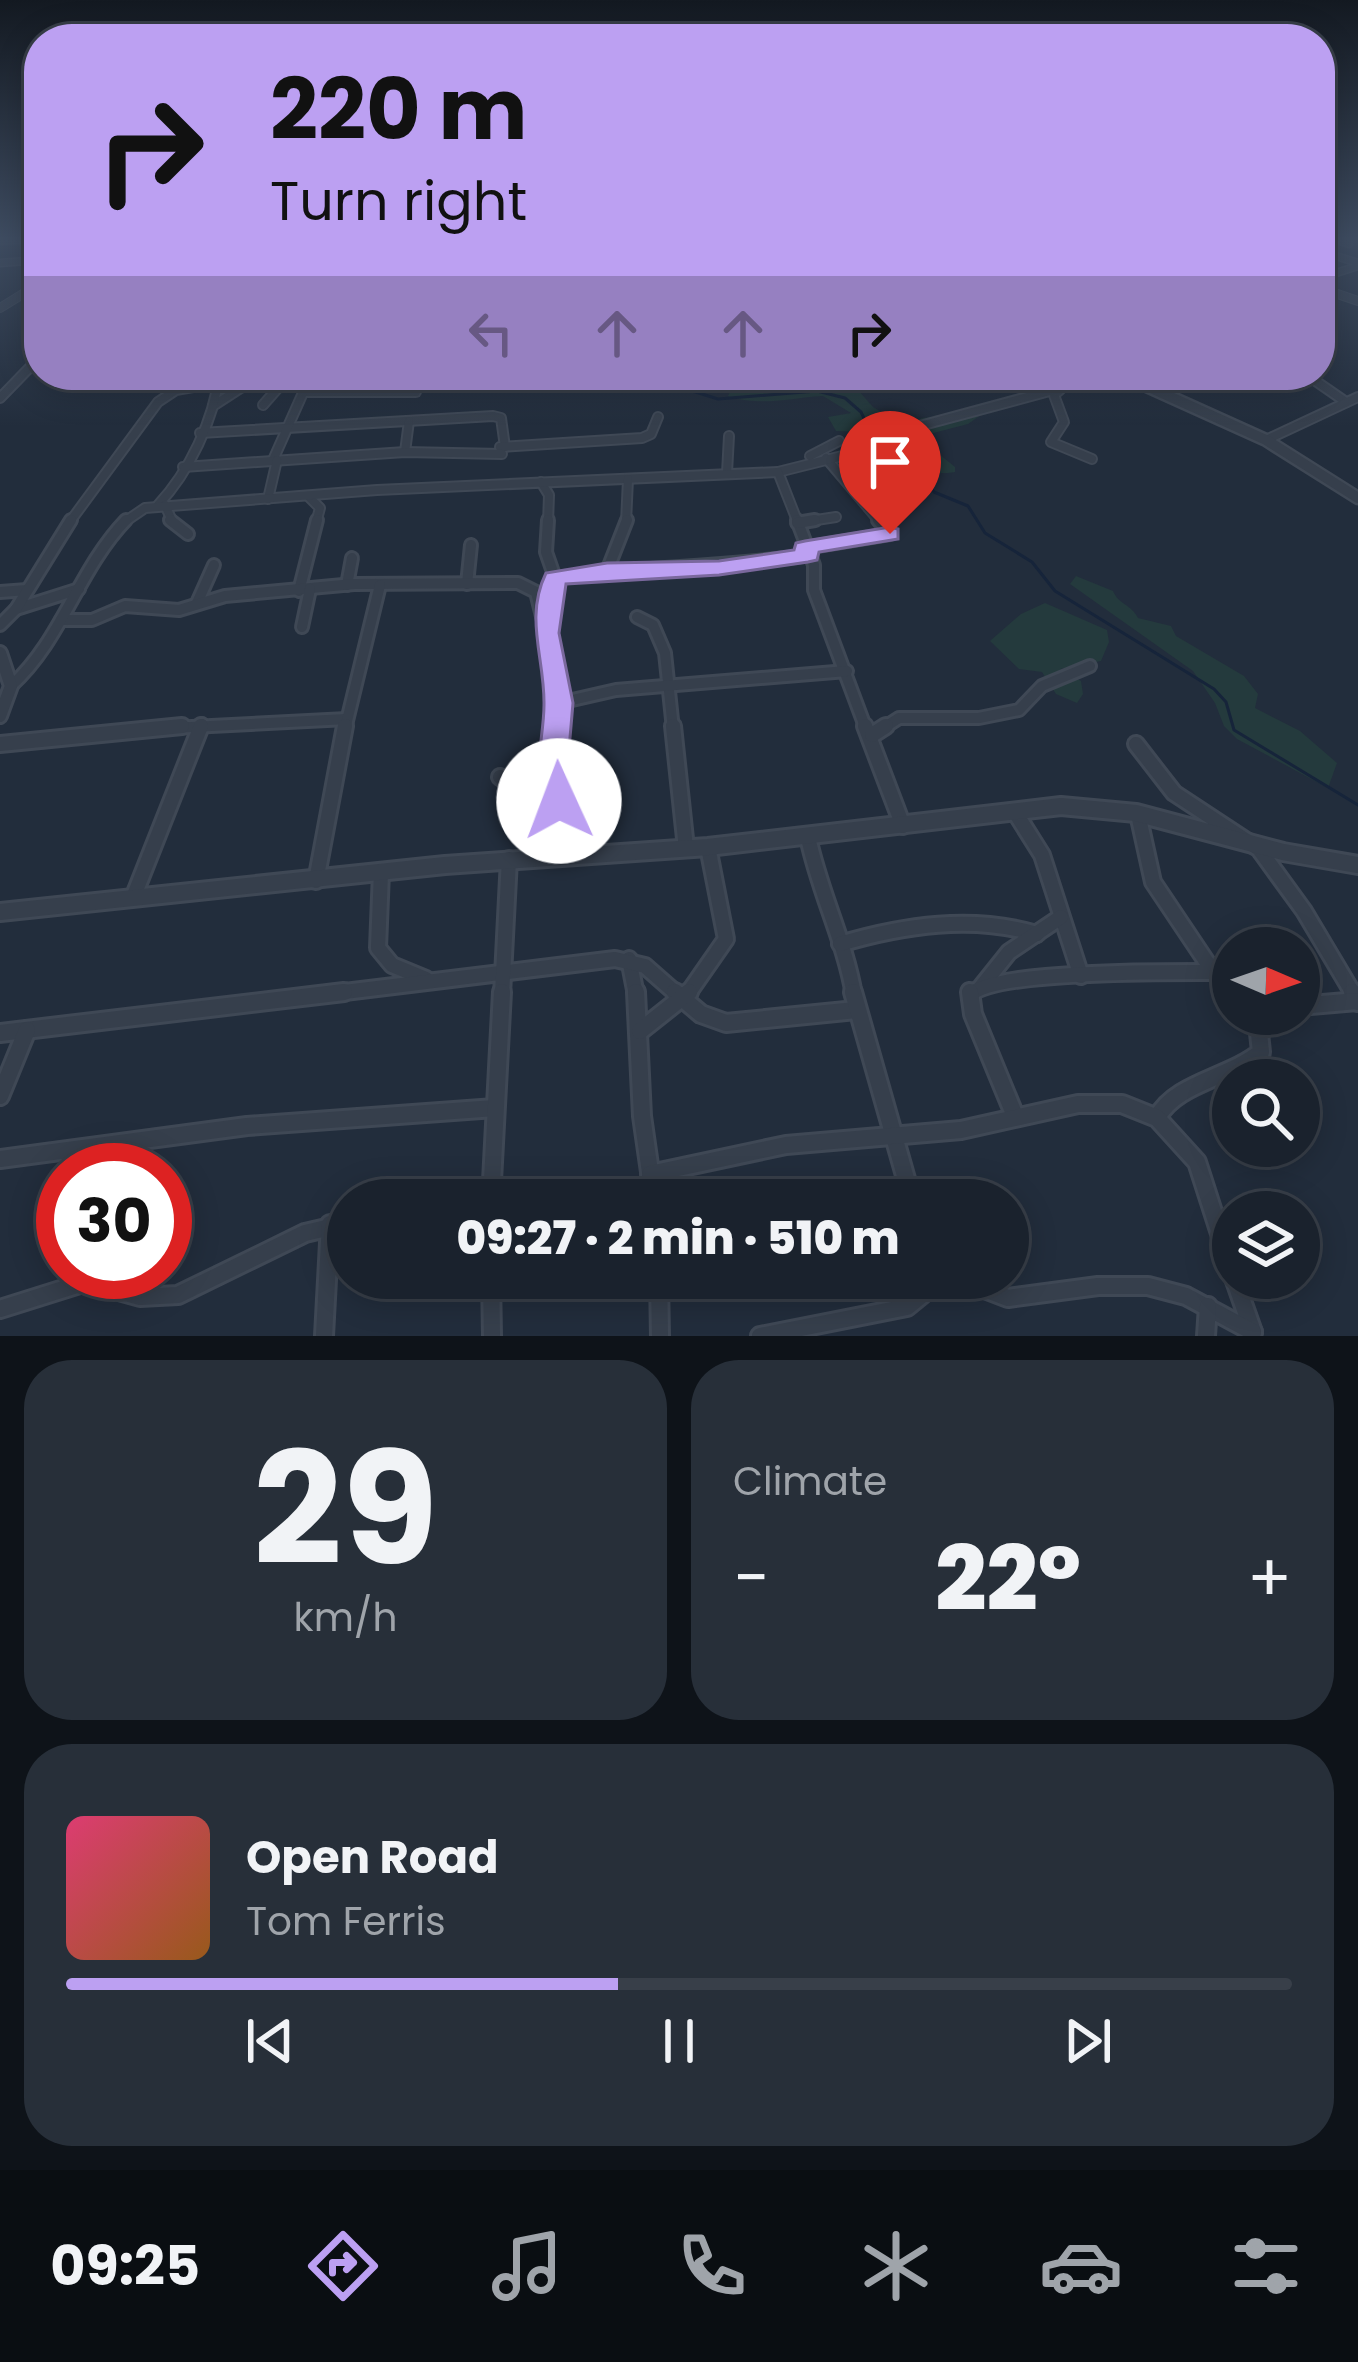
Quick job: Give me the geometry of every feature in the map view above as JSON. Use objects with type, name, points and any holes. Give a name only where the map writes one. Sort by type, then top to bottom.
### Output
[{"type":"street","points":[[0,398],[24,373]]},
{"type":"street","points":[[0,382],[15,382]]},
{"type":"street","points":[[0,625],[16,609],[63,531],[158,402],[176,390]]},
{"type":"street","points":[[161,505],[177,485],[216,390]]},
{"type":"street","points":[[213,406],[238,390]]},
{"type":"street","points":[[263,405],[276,390]]},
{"type":"street","points":[[268,499],[275,460],[306,390],[416,392]]},
{"type":"street","points":[[916,427],[1047,390]]},
{"type":"street","points":[[1060,390],[1054,395],[1064,422],[1051,442],[1072,455],[1092,459]]},
{"type":"street","points":[[1155,390],[1266,440],[1358,498]]},
{"type":"street","points":[[1330,390],[1343,398]]},
{"type":"street","points":[[1266,440],[1343,398],[1358,397]]},
{"type":"street","points":[[200,433],[497,416],[506,449],[506,475]]},
{"type":"street","points":[[183,466],[405,452],[479,453],[642,439],[651,434],[658,416]]},
{"type":"street","points":[[405,452],[409,422]]},
{"type":"street","points":[[727,473],[729,436]]},
{"type":"street","points":[[0,716],[11,686],[28,672],[123,520],[161,505],[506,475],[541,482],[778,472],[839,441]]},
{"type":"street","points":[[803,462],[866,450]]},
{"type":"street","points":[[555,578],[607,571],[719,568],[890,534],[826,458]]},
{"type":"street","points":[[778,472],[807,551],[814,590],[903,826]]},
{"type":"street","points":[[607,571],[627,520],[628,479]]},
{"type":"street","points":[[541,482],[549,495],[546,552],[555,578],[546,633]]},
{"type":"street","points":[[302,627],[320,508],[306,496]]},
{"type":"street","points":[[161,505],[170,521],[188,534]]},
{"type":"street","points":[[797,524],[836,518]]},
{"type":"street","points":[[467,584],[470,544]]},
{"type":"street","points":[[346,585],[352,558]]},
{"type":"street","points":[[197,603],[214,565]]},
{"type":"street","points":[[61,620],[92,620],[124,605],[179,610],[235,595],[346,585],[518,583],[532,588],[559,703],[553,761],[559,856]]},
{"type":"street","points":[[316,881],[347,719],[380,585]]},
{"type":"street","points":[[16,609],[80,589]]},
{"type":"street","points":[[0,592],[28,590]]},
{"type":"street","points":[[637,616],[657,630],[666,662],[686,848]]},
{"type":"street","points":[[0,653],[11,686]]},
{"type":"street","points":[[872,735],[899,718],[980,718],[1018,710],[1042,686],[1090,666]]},
{"type":"street","points":[[559,703],[586,693],[847,670]]},
{"type":"street","points":[[0,744],[202,724],[347,719]]},
{"type":"street","points":[[132,902],[202,724]]},
{"type":"street","points":[[1136,745],[1174,793],[1258,849],[1304,911],[1358,1002],[1320,1005]]},
{"type":"street","points":[[500,777],[528,790],[560,830]]},
{"type":"street","points":[[0,912],[132,902],[509,859],[708,847],[1079,806],[1138,814],[1258,849],[1358,865]]},
{"type":"street","points":[[1015,812],[1042,855],[1081,976]]},
{"type":"street","points":[[1138,814],[1156,896],[1212,970]]},
{"type":"street","points":[[808,837],[818,886],[840,944],[906,1179]]},
{"type":"street","points":[[640,1031],[683,998],[726,939],[708,847]]},
{"type":"street","points":[[492,1179],[509,859]]},
{"type":"street","points":[[381,872],[378,948],[392,965],[430,981]]},
{"type":"street","points":[[981,987],[1009,952],[1061,916]]},
{"type":"street","points":[[840,944],[876,932],[917,928],[997,924],[1037,934]]},
{"type":"street","points":[[0,1033],[629,959],[651,967],[712,1020],[856,1010]]},
{"type":"street","points":[[629,959],[640,1031],[642,1116],[651,1179]]},
{"type":"street","points":[[1015,1116],[968,1000],[970,991],[1081,976],[1212,970]]},
{"type":"street","points":[[0,1096],[27,1030]]},
{"type":"street","points":[[1157,1118],[1166,1101],[1217,1082],[1261,1052],[1259,1035]]},
{"type":"street","points":[[650,1174],[786,1145],[962,1130],[1015,1116],[1097,1103],[1122,1104],[1157,1118],[1197,1162],[1212,1208]]},
{"type":"street","points":[[0,1159],[314,1118],[405,1109],[495,1108]]},
{"type":"street","points":[[1,1311],[86,1282],[140,1298],[178,1295],[254,1255],[327,1228]]},
{"type":"street","points":[[1029,1298],[1098,1286],[1148,1286],[1208,1306],[1253,1334]]},
{"type":"street","points":[[324,1336],[329,1299]]},
{"type":"street","points":[[491,1299],[492,1336]]},
{"type":"street","points":[[659,1299],[660,1336]]},
{"type":"street","points":[[760,1336],[826,1330],[907,1307],[915,1299]]},
{"type":"street","points":[[1242,1299],[1253,1334]]},
{"type":"street","points":[[1205,1336],[1208,1306]]},
{"type":"green space","points":[[731,390],[858,390],[873,407],[906,426],[922,418],[985,412],[968,424],[918,437],[955,467],[955,472],[939,472],[908,450],[886,448],[882,456],[873,455],[861,432],[836,431],[828,417],[851,413],[823,396],[764,401],[728,396]]},
{"type":"green space","points":[[1076,576],[1113,591],[1138,618],[1171,626],[1176,636],[1244,676],[1258,694],[1255,708],[1300,731],[1337,763],[1328,788],[1237,739],[1224,726],[1193,671],[1070,584]]},
{"type":"green space","points":[[1045,603],[1107,630],[1109,642],[1101,661],[1060,669],[1081,681],[1083,694],[1077,703],[1056,694],[1042,672],[1019,669],[990,641],[1021,614]]},
{"type":"waterway","points":[[689,390],[718,399],[817,391],[845,398],[861,412],[869,429],[912,461],[934,492],[968,506],[985,533],[1032,562],[1055,591],[1214,689],[1226,702],[1234,730],[1358,805]]},
{"type":"route","points":[[559,801],[553,761],[559,703],[546,633],[555,578],[607,571],[719,568],[808,555],[805,548],[890,534]]}]
